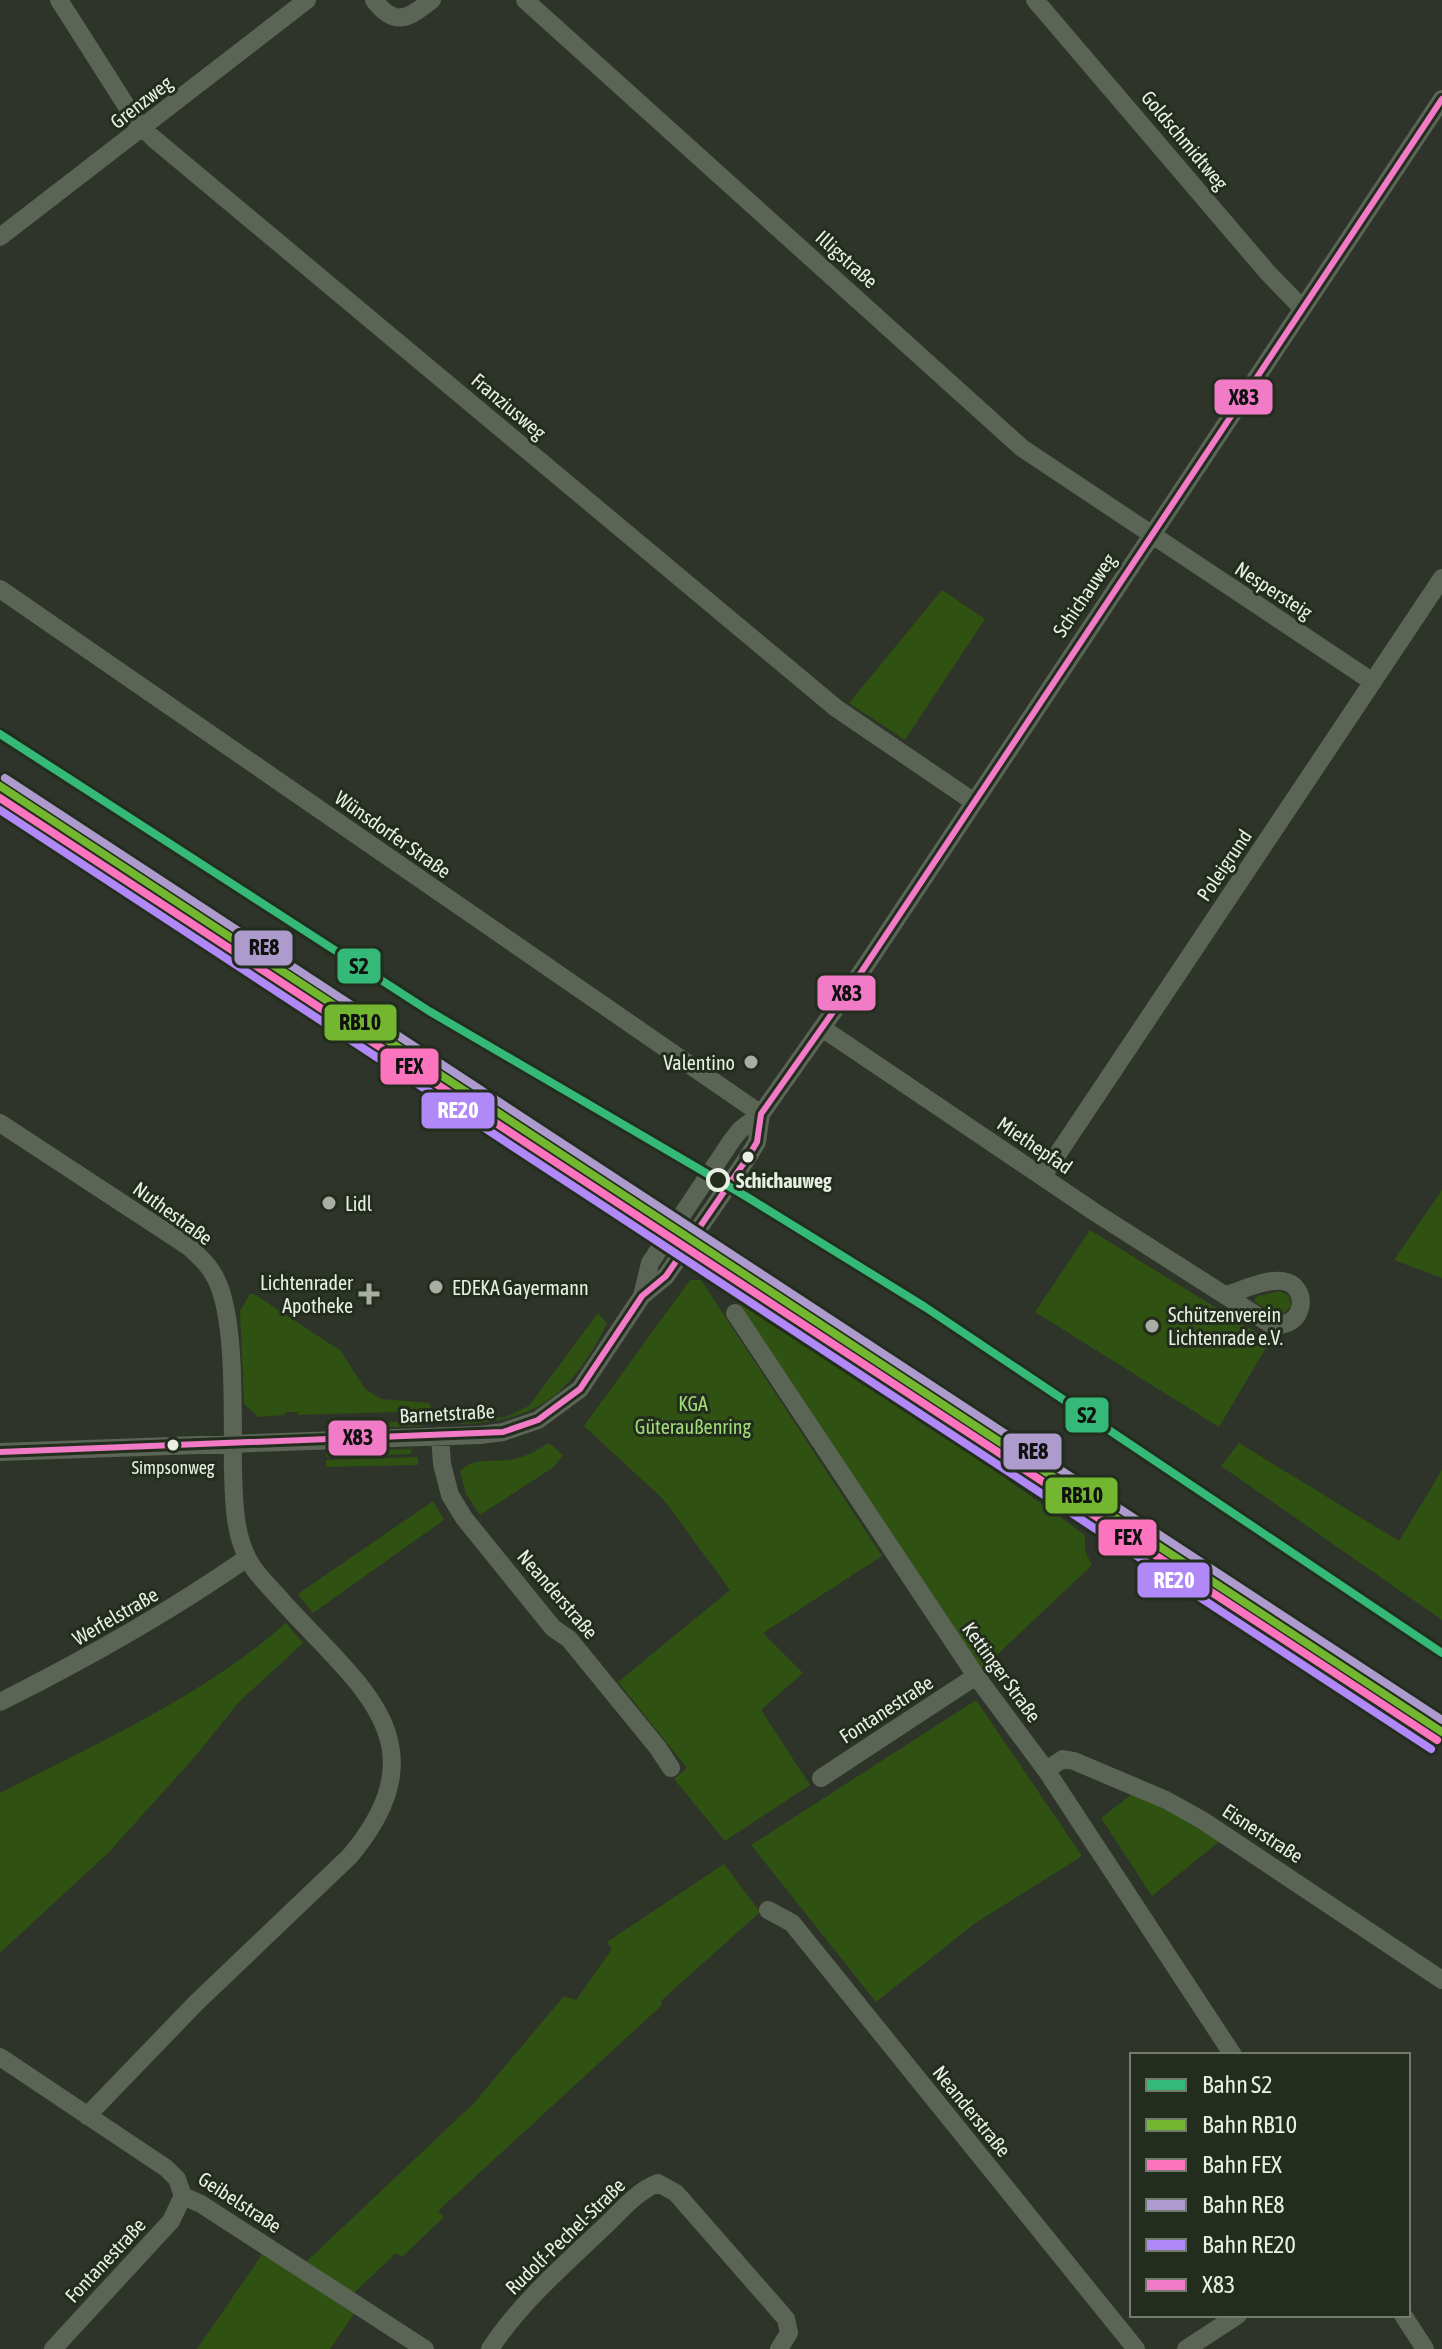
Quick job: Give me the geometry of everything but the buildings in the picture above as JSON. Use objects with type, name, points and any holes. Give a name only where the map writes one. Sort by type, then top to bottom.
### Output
[{"type":"street","name":"Franziusweg","points":[[59,0],[143,128],[836,708],[974,802]]},
{"type":"street","name":"Grenzweg","points":[[0,237],[307,0]]},
{"type":"street","points":[[374,0],[391,17],[402,18],[413,15],[432,0]]},
{"type":"street","name":"Illigstraße","points":[[525,0],[1022,448],[1151,535]]},
{"type":"street","name":"Goldschmidtweg","points":[[1035,0],[1268,273],[1302,308]]},
{"type":"street","name":"Schichauweg","points":[[761,1114],[974,802],[1442,99]]},
{"type":"street","name":"Nespersteig","points":[[1151,535],[1373,682]]},
{"type":"street","name":"Poleigrund","points":[[1043,1176],[1442,578]]},
{"type":"street","name":"Wünsdorfer Straße","points":[[0,589],[761,1114]]},
{"type":"street","name":"Miethepfad","points":[[822,1028],[1226,1295]]},
{"type":"street","name":"Barnetstraße","points":[[0,1452],[440,1436],[503,1432],[528,1424],[551,1412],[580,1389],[642,1296],[650,1263],[661,1244],[740,1130],[761,1114]]},
{"type":"street","name":"Nuthestraße","points":[[0,1123],[189,1247],[209,1266],[223,1296],[229,1338],[232,1444]]},
{"type":"street","name":"Kettinger Straße","points":[[735,1313],[976,1676],[1046,1770],[1232,2053]]},
{"type":"street","name":"Neanderstraße","points":[[440,1436],[446,1484],[464,1518],[553,1628],[569,1639],[671,1768]]},
{"type":"street","points":[[87,2116],[196,2003],[350,1856],[372,1827],[387,1795],[393,1756],[378,1710],[360,1685],[247,1558],[235,1512],[232,1444]]},
{"type":"street","name":"Werfelstraße","points":[[0,1702],[131,1633],[182,1603],[247,1558]]},
{"type":"street","name":"Fontanestraße","points":[[821,1778],[976,1676]]},
{"type":"street","name":"Eisnerstraße","points":[[1046,1770],[1063,1759],[1074,1761],[1190,1813],[1442,1980]]},
{"type":"street","name":"Neanderstraße","points":[[768,1910],[792,1923],[1136,2349]]},
{"type":"street","name":"Geibelstraße","points":[[0,2057],[166,2168],[177,2179],[183,2196],[201,2204],[425,2349]]},
{"type":"street","name":"Rudolf-Pechel-Straße","points":[[490,2349],[516,2314],[558,2272],[641,2192],[658,2183],[676,2193],[786,2319],[789,2333],[779,2349]]},
{"type":"street","name":"Fontanestraße","points":[[53,2349],[171,2221],[183,2196]]},
{"type":"street","points":[[1186,2349],[1235,2317]]},
{"type":"street","points":[[1404,2317],[1425,2349]]},
{"type":"green space","points":[[942,590],[985,619],[905,740],[849,703]]},
{"type":"green space","points":[[1442,1190],[1442,1278],[1394,1260]]},
{"type":"green space","name":"Schützenverein Lichtenrade e.V.","points":[[1090,1230],[1270,1341],[1219,1427],[1035,1312]]},
{"type":"green space","points":[[717,1271],[1085,1535],[1085,1551],[1092,1565],[981,1670]]},
{"type":"green space","name":"KGA Güteraußenring","points":[[690,1280],[701,1280],[882,1556],[763,1633],[803,1673],[761,1710],[810,1785],[725,1841],[674,1779],[687,1768],[618,1682],[730,1590],[664,1500],[584,1426]]},
{"type":"green space","points":[[1280,1291],[1289,1296],[1291,1306],[1282,1315],[1273,1314],[1254,1301],[1257,1296]]},
{"type":"green space","points":[[250,1294],[341,1351],[365,1389],[381,1399],[429,1403],[431,1407],[426,1411],[298,1415],[298,1412],[286,1412],[285,1415],[258,1417],[244,1404],[240,1311]]},
{"type":"green space","points":[[598,1313],[607,1324],[594,1348],[566,1385],[550,1399],[512,1417],[461,1424],[461,1420],[506,1417],[529,1406]]},
{"type":"green space","points":[[421,1421],[422,1426],[335,1429],[335,1424]]},
{"type":"green space","points":[[549,1443],[563,1455],[554,1467],[480,1515],[466,1494],[460,1471],[479,1461],[519,1458]]},
{"type":"green space","points":[[1239,1443],[1399,1541],[1442,1470],[1442,1620],[1221,1466]]},
{"type":"green space","points":[[411,1449],[411,1454],[326,1457],[326,1452]]},
{"type":"green space","points":[[418,1457],[418,1465],[326,1467],[326,1460]]},
{"type":"green space","points":[[433,1501],[444,1520],[313,1613],[298,1594]]},
{"type":"green space","points":[[286,1623],[303,1643],[239,1702],[193,1759],[108,1853],[0,1953],[0,1793],[185,1696]]},
{"type":"green space","points":[[976,1700],[1082,1856],[974,1924],[876,2002],[751,1845]]},
{"type":"green space","points":[[1132,1794],[1198,1826],[1220,1841],[1152,1896],[1101,1818]]},
{"type":"green space","points":[[724,1864],[760,1912],[438,2211],[444,2217],[402,2257],[396,2253],[353,2294],[306,2262],[474,2103],[564,1996],[576,2000],[612,1949],[607,1942]]},
{"type":"green space","points":[[263,2253],[354,2314],[330,2349],[197,2349]]},
{"type":"rail line","name":"S2","points":[[0,734],[429,1011],[747,1197],[925,1307],[1442,1653]]},
{"type":"rail line","name":"RE8","points":[[5,778],[1442,1720]]},
{"type":"rail line","name":"RB10","points":[[0,786],[1442,1732]]},
{"type":"rail line","name":"FEX","points":[[0,798],[1437,1740]]},
{"type":"rail line","name":"RE20","points":[[0,810],[1431,1749]]},
{"type":"transit line","name":"X83","points":[[0,1452],[503,1432],[538,1420],[580,1389],[642,1296],[666,1276],[748,1157],[757,1142],[761,1114],[862,971],[1442,99]]},
{"type":"place","name":"Valentino","points":[[751,1062]]},
{"type":"place","name":"Schichauweg","points":[[718,1180]]},
{"type":"place","name":"Lidl","points":[[329,1203]]},
{"type":"place","name":"EDEKA Gayermann","points":[[436,1287]]},
{"type":"place","name":"Lichtenrader Apotheke","points":[[369,1294]]},
{"type":"place","name":"Schützenverein Lichtenrade e.V.","points":[[1152,1326]]},
{"type":"place","name":"Simpsonweg","points":[[173,1445]]}]
